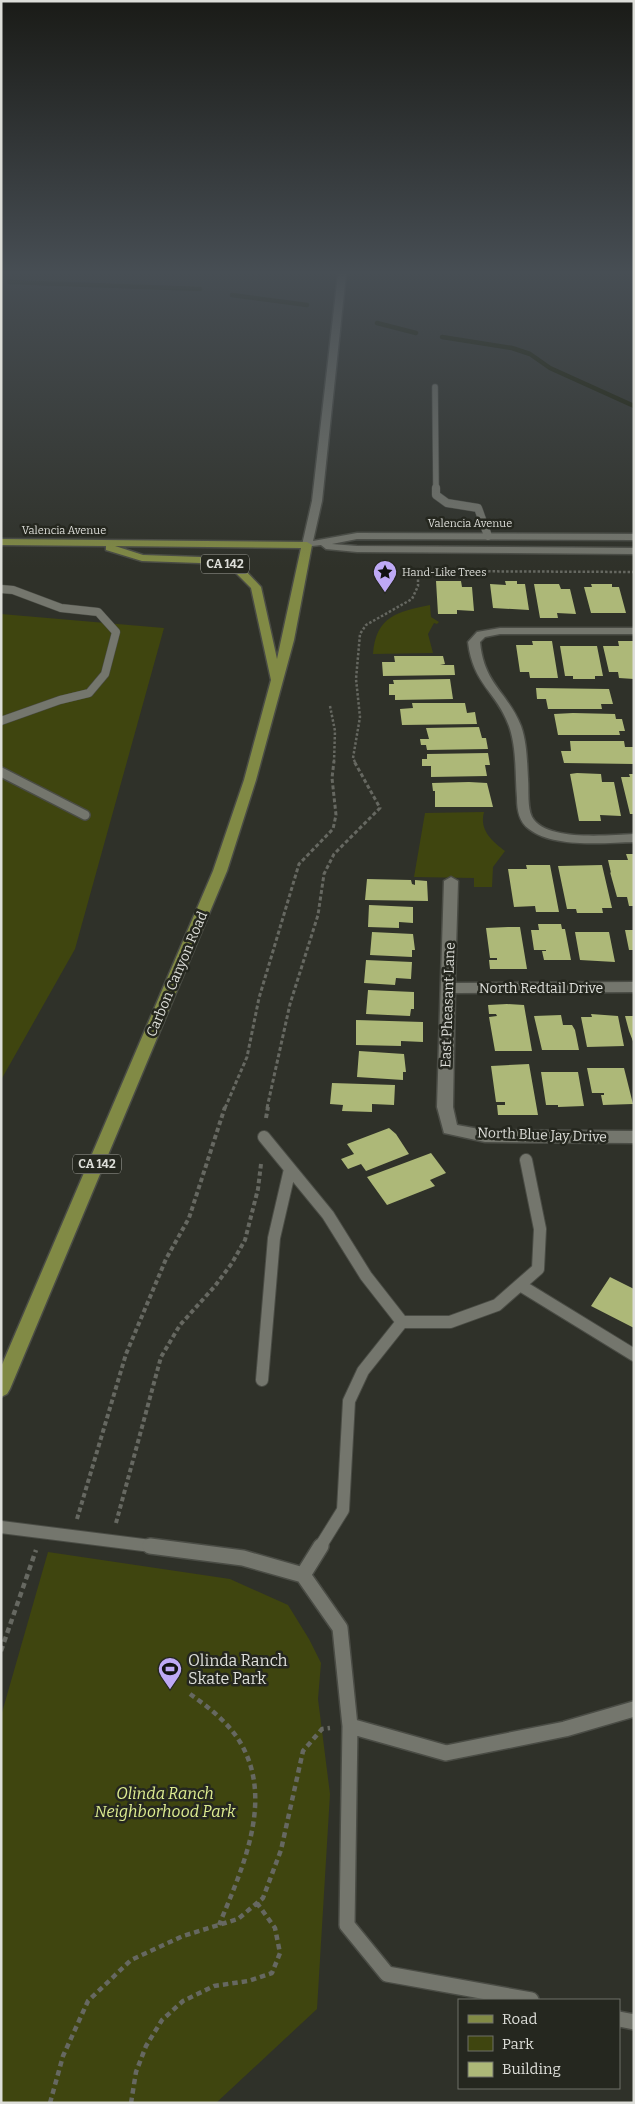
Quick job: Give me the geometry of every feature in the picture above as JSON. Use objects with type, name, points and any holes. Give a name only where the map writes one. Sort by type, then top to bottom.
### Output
[{"type":"main road","name":"Valencia Avenue","points":[[1,542],[307,544]]},
{"type":"main road","name":"CA 142","points":[[90,543],[142,558],[200,560],[222,563],[238,570],[256,587],[276,682]]},
{"type":"main road","name":"Carbon Canyon Road","points":[[1,1388],[220,870],[250,780],[288,640],[307,544]]},
{"type":"street","points":[[307,544],[317,501],[331,372]]},
{"type":"street","name":"Valencia Avenue","points":[[307,544],[357,536],[634,537]]},
{"type":"street","name":"Valencia Avenue","points":[[307,544],[357,550],[634,551]]},
{"type":"street","points":[[634,631],[500,631],[481,634],[474,642],[474,654],[478,672],[515,724],[519,739],[526,818],[539,831],[562,838],[634,838]]},
{"type":"street","name":"East Pheasant Lane","points":[[450,1129],[445,1107],[451,882]]},
{"type":"street","name":"North Redtail Drive","points":[[448,988],[634,987]]},
{"type":"street","name":"North Blue Jay Drive","points":[[450,1129],[485,1136],[634,1138]]},
{"type":"lane","points":[[435,387],[436,495],[447,503],[478,508],[488,536]]},
{"type":"lane","points":[[1,589],[13,590],[61,608],[98,612],[116,632],[105,674],[89,693],[60,700],[1,721]]},
{"type":"lane","points":[[1,772],[85,815]]},
{"type":"lane","points":[[264,1137],[328,1215],[366,1276],[402,1322]]},
{"type":"lane","points":[[402,1322],[450,1322],[497,1306],[538,1269],[540,1230],[526,1160]]},
{"type":"lane","points":[[262,1380],[274,1238],[290,1169]]},
{"type":"lane","points":[[520,1285],[634,1355]]},
{"type":"lane","points":[[303,1575],[343,1510],[349,1401],[363,1370],[402,1322]]},
{"type":"lane","points":[[1,1527],[243,1558],[303,1575],[340,1628],[350,1726],[347,1925],[387,1974],[524,1999]]},
{"type":"lane","points":[[350,1726],[446,1753],[565,1729],[634,1709]]},
{"type":"lane","points":[[620,2019],[634,2022]]},
{"type":"path","points":[[111,1541],[162,1357],[180,1325],[215,1286],[232,1263],[245,1240],[258,1189],[270,1091],[290,1004],[318,915],[324,874],[334,854],[380,808],[353,758],[360,717],[356,680],[360,634],[372,621],[412,598],[418,586],[418,571],[634,572]]},
{"type":"path","points":[[71,1536],[90,1480],[126,1354],[166,1259],[189,1218],[223,1112],[247,1057],[259,998],[299,864],[333,828],[336,815],[332,778],[335,746],[330,706]]},
{"type":"path","points":[[1,1651],[43,1532]]},
{"type":"path","points":[[190,1694],[217,1715],[240,1742],[252,1768],[255,1799],[250,1840],[239,1875],[219,1925]]},
{"type":"path","points":[[50,2103],[63,2056],[88,2001],[131,1960],[183,1936],[238,1919],[263,1898],[281,1850],[302,1751],[322,1729],[350,1726]]},
{"type":"path","points":[[131,2103],[136,2072],[146,2046],[162,2020],[183,2002],[214,1986],[248,1981],[272,1973],[280,1953],[276,1928],[257,1903]]},
{"type":"green space","points":[[430,605],[431,617],[439,622],[437,624],[434,623],[428,634],[433,653],[373,654],[379,631],[390,618],[408,610]]},
{"type":"green space","points":[[1,614],[164,628],[75,949],[1,1080]]},
{"type":"green space","points":[[484,812],[483,824],[485,830],[491,839],[505,851],[493,867],[492,887],[474,887],[474,878],[414,877],[425,813]]},
{"type":"green space","name":"Olinda Ranch Neighborhood Park","points":[[48,1552],[230,1579],[288,1605],[321,1663],[318,1699],[330,1794],[317,2009],[216,2103],[1,2103],[1,1716]]},
{"type":"building","points":[[436,581],[461,581],[462,587],[472,587],[474,611],[457,610],[457,614],[438,614]]},
{"type":"building","points":[[505,581],[517,581],[517,584],[525,584],[529,610],[493,608],[490,584],[506,585]]},
{"type":"building","points":[[534,584],[559,584],[561,589],[570,589],[576,614],[557,613],[558,618],[540,618]]},
{"type":"building","points":[[591,584],[612,584],[612,587],[619,587],[626,613],[591,613],[584,587],[592,587]]},
{"type":"building","points":[[532,641],[552,641],[558,678],[530,678],[529,672],[520,672],[516,645],[533,645]]},
{"type":"building","points":[[618,641],[634,641],[634,679],[619,678],[618,672],[609,672],[603,646],[619,646]]},
{"type":"building","points":[[560,646],[597,646],[603,676],[595,676],[595,679],[573,679],[573,676],[565,676]]},
{"type":"building","points":[[394,656],[443,656],[445,664],[440,665],[454,665],[455,675],[383,676],[382,662],[395,662]]},
{"type":"building","points":[[450,679],[453,699],[395,700],[395,695],[389,695],[389,684],[394,684],[393,680]]},
{"type":"building","points":[[536,688],[609,689],[613,704],[601,704],[602,709],[548,709],[546,699],[537,699]]},
{"type":"building","points":[[412,703],[465,703],[467,713],[475,712],[477,724],[402,725],[400,709],[413,708]]},
{"type":"building","points":[[554,714],[615,714],[616,719],[622,719],[625,731],[619,731],[620,735],[558,735]]},
{"type":"building","points":[[479,727],[482,738],[486,738],[488,749],[427,750],[426,745],[421,745],[420,739],[429,739],[426,728]]},
{"type":"building","points":[[570,741],[624,741],[625,747],[634,747],[634,764],[564,763],[561,751],[571,751]]},
{"type":"building","points":[[488,753],[490,765],[485,765],[487,776],[431,777],[431,766],[422,766],[422,759],[427,759],[427,754]]},
{"type":"building","points":[[570,774],[601,774],[602,782],[614,782],[621,816],[600,815],[601,821],[579,821]]},
{"type":"building","points":[[629,774],[634,774],[634,814],[630,814],[621,777],[630,777]]},
{"type":"building","points":[[432,783],[487,783],[493,807],[435,807],[435,791],[433,791]]},
{"type":"building","points":[[626,854],[634,854],[634,906],[629,906],[627,897],[617,897],[608,860],[628,860]]},
{"type":"building","points":[[526,865],[550,865],[559,912],[536,912],[535,906],[514,907],[508,869],[527,869]]},
{"type":"building","points":[[602,865],[612,908],[602,908],[603,913],[577,913],[576,909],[567,909],[558,866]]},
{"type":"building","points":[[367,879],[411,880],[412,884],[415,885],[415,880],[427,881],[428,901],[365,900]]},
{"type":"building","points":[[369,905],[413,907],[413,923],[399,922],[399,928],[368,927]]},
{"type":"building","points":[[538,924],[561,924],[562,929],[565,929],[571,960],[544,960],[542,951],[546,950],[534,950],[531,930],[539,930]]},
{"type":"building","points":[[520,927],[527,969],[490,969],[489,960],[497,960],[497,958],[490,958],[486,928]]},
{"type":"building","points":[[625,930],[634,930],[634,950],[629,950]]},
{"type":"building","points":[[372,932],[413,934],[415,950],[412,950],[412,957],[370,955]]},
{"type":"building","points":[[575,932],[609,932],[615,962],[580,960]]},
{"type":"building","points":[[366,960],[412,962],[411,979],[396,978],[395,985],[364,983]]},
{"type":"building","points":[[368,990],[414,992],[414,1009],[411,1009],[410,1016],[366,1014]]},
{"type":"building","points":[[488,1005],[524,1005],[532,1051],[495,1051],[489,1017],[497,1016],[496,1014],[489,1014]]},
{"type":"building","points":[[591,1014],[618,1016],[624,1046],[587,1047],[581,1017],[592,1017]]},
{"type":"building","points":[[561,1015],[563,1025],[572,1025],[575,1030],[579,1050],[542,1050],[534,1016]]},
{"type":"building","points":[[625,1016],[634,1016],[634,1044],[629,1031]]},
{"type":"building","points":[[356,1020],[423,1022],[423,1042],[401,1041],[401,1046],[356,1045]]},
{"type":"building","points":[[359,1051],[404,1054],[406,1072],[403,1072],[403,1080],[357,1077]]},
{"type":"building","points":[[529,1064],[538,1115],[498,1115],[497,1105],[505,1105],[505,1102],[496,1102],[491,1066]]},
{"type":"building","points":[[587,1068],[624,1068],[633,1104],[603,1105],[601,1095],[604,1095],[604,1093],[592,1093]]},
{"type":"building","points":[[541,1072],[578,1072],[584,1106],[558,1107],[558,1105],[546,1105]]},
{"type":"building","points":[[332,1083],[395,1085],[394,1105],[372,1104],[372,1112],[342,1111],[343,1105],[330,1104]]},
{"type":"building","points":[[389,1128],[396,1134],[409,1154],[366,1171],[361,1164],[348,1169],[341,1159],[354,1154],[347,1144]]},
{"type":"building","points":[[431,1153],[446,1173],[430,1180],[435,1186],[387,1205],[367,1177]]},
{"type":"building","points":[[610,1277],[634,1289],[634,1328],[591,1306]]},
{"type":"waterway","points":[[559,372],[634,406]]},
{"type":"place","name":"Hand-Like Trees","points":[[385,593]]},
{"type":"place","name":"Olinda Ranch Skate Park","points":[[170,1690]]}]
